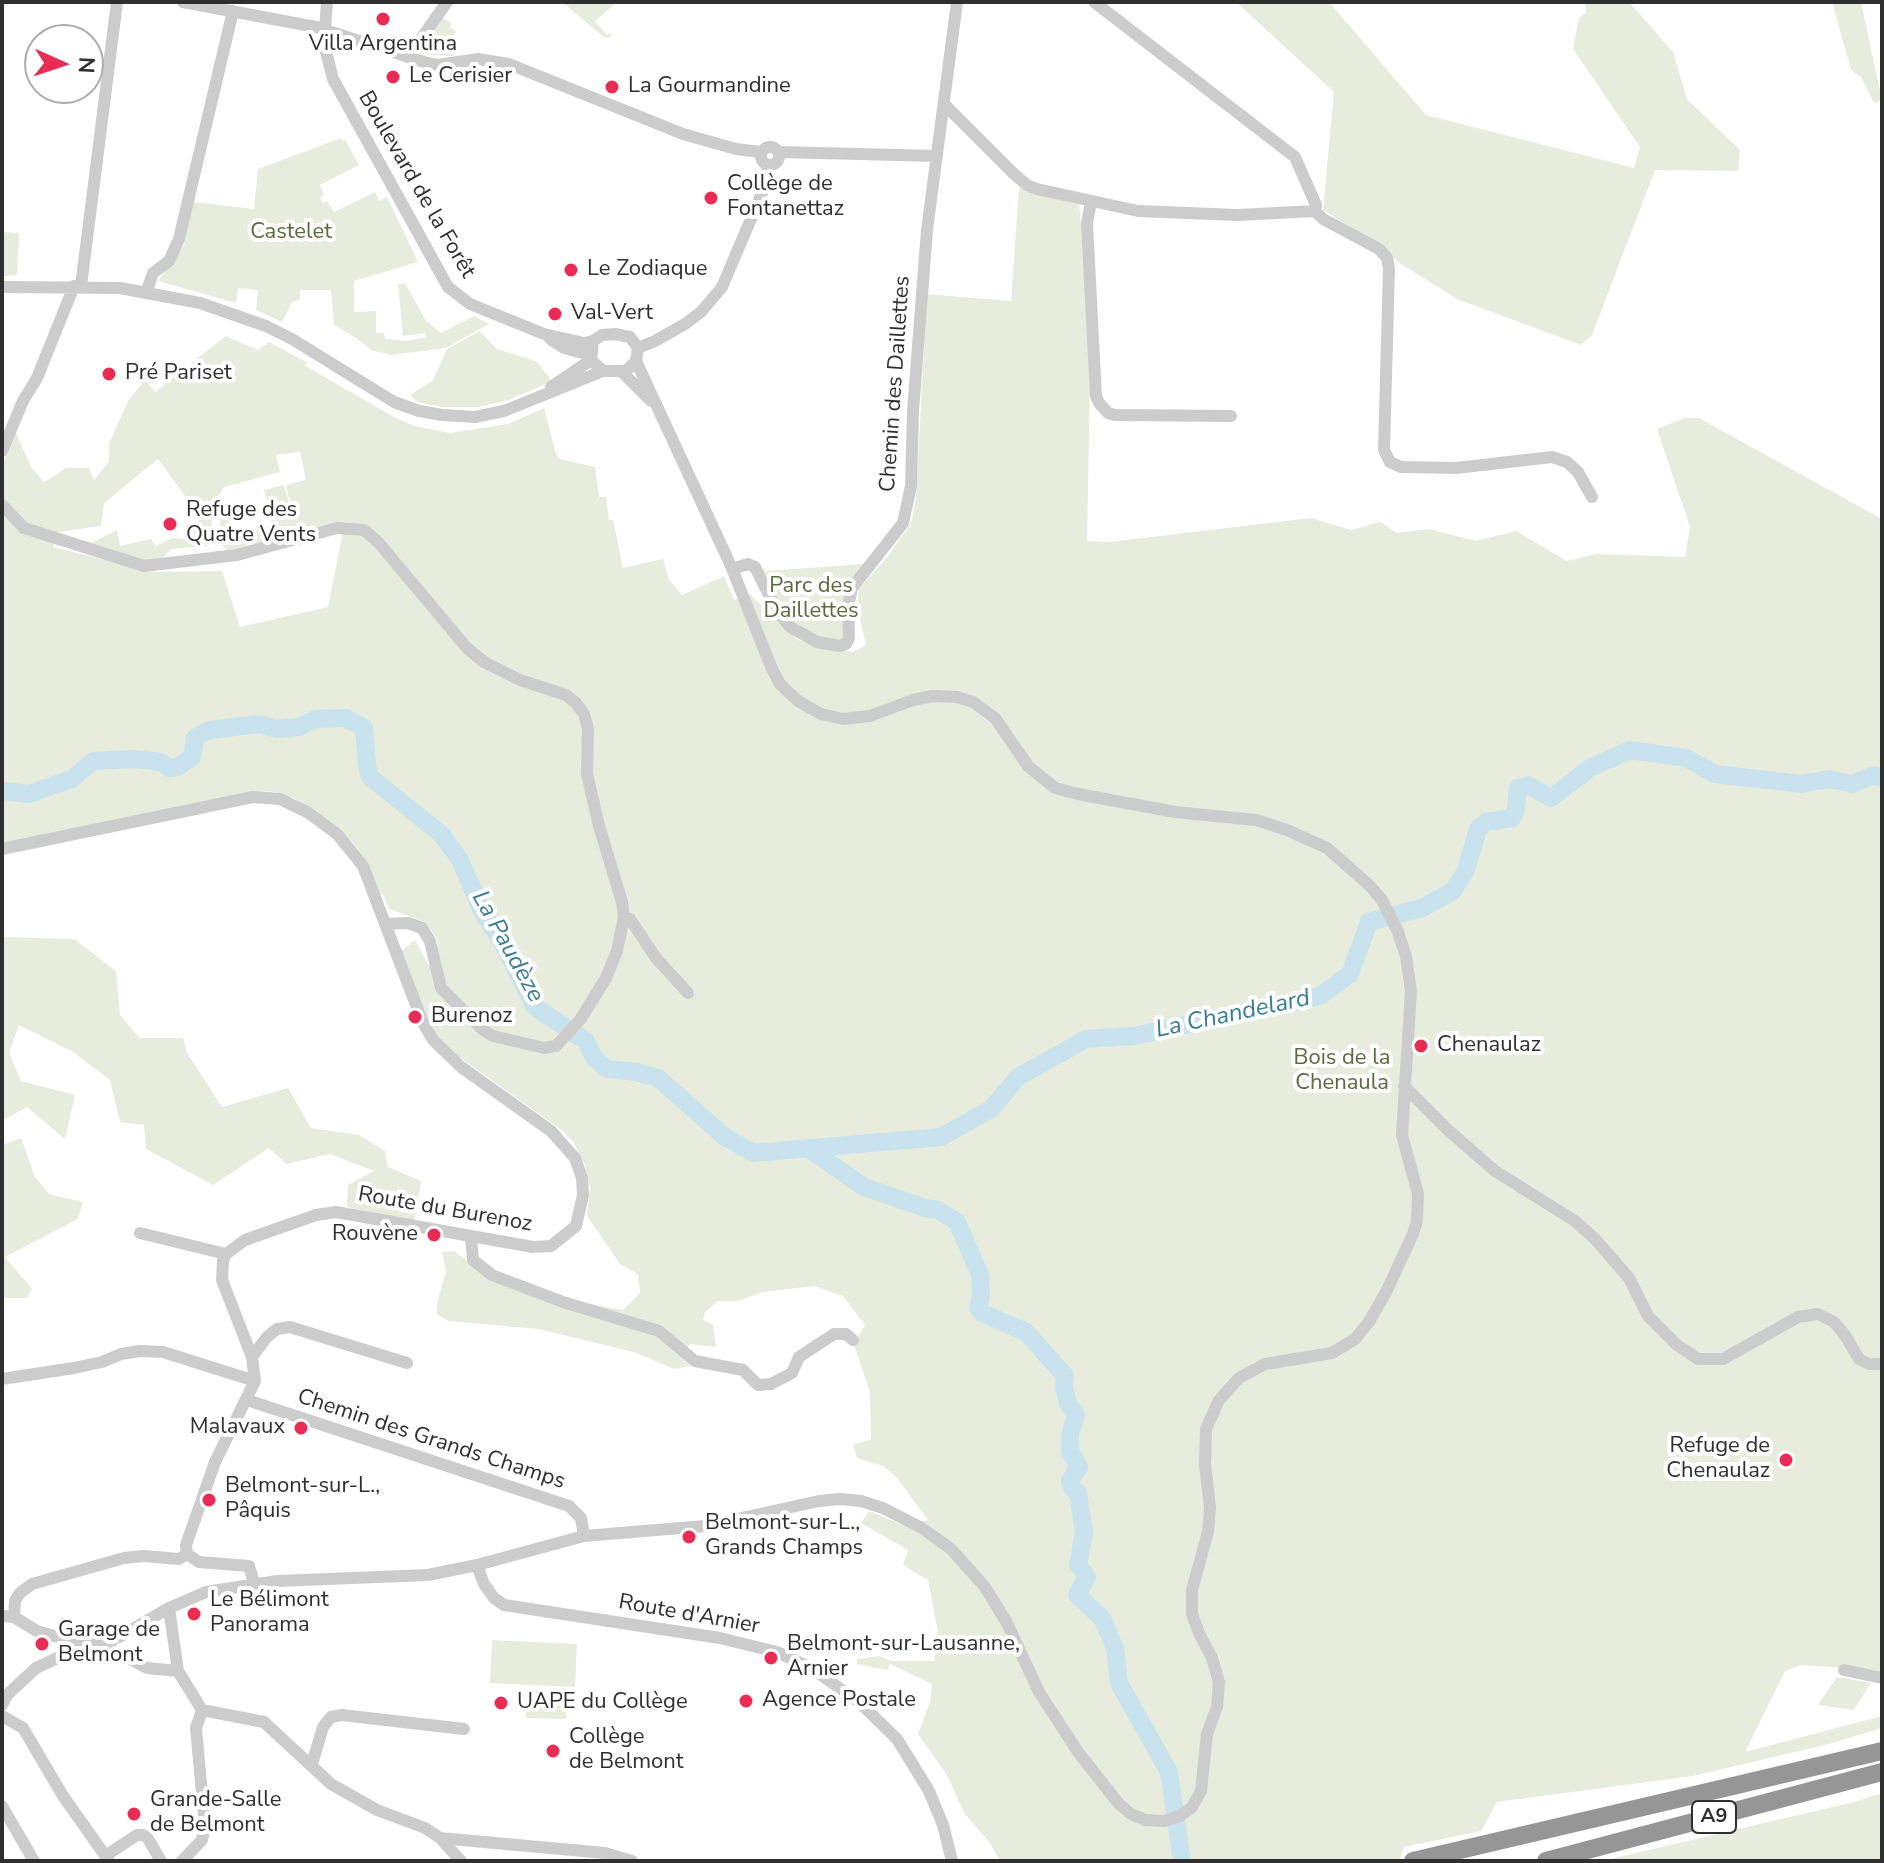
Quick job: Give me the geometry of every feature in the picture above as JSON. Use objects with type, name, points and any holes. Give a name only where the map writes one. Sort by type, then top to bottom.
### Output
[{"type":"highway","name":"A9","points":[[1413,1861],[1882,1751]]},
{"type":"highway","name":"A9","points":[[1546,1861],[1882,1772]]},
{"type":"street","points":[[2,451],[77,286],[117,2]]},
{"type":"street","points":[[183,2],[323,29],[438,65],[478,59],[517,67],[683,134],[736,149],[761,152],[769,147],[779,152],[937,156]]},
{"type":"street","name":"Boulevard de la Forêt","points":[[327,2],[323,29],[325,52],[333,79],[448,287],[470,304],[544,334],[573,341],[593,341]]},
{"type":"street","points":[[408,57],[447,2]]},
{"type":"street","name":"Chemin des Daillettes","points":[[732,569],[748,564],[758,569],[783,620],[805,637],[840,646],[846,644],[849,638],[848,607],[852,588],[898,530],[909,500],[922,278],[945,105],[948,52],[957,2]]},
{"type":"street","points":[[1094,2],[1295,157],[1316,205],[1315,211]]},
{"type":"street","points":[[146,293],[153,273],[169,261],[179,239],[233,11]]},
{"type":"street","points":[[945,105],[1027,185],[1125,210],[1238,215],[1315,211],[1323,219],[1379,249],[1387,258],[1384,450],[1390,462],[1401,467],[1456,468],[1552,457],[1567,462],[1578,472],[1592,497]]},
{"type":"street","points":[[761,152],[761,161],[768,166]]},
{"type":"street","points":[[768,166],[777,162],[779,152]]},
{"type":"street","points":[[638,348],[685,324],[701,312],[722,287],[765,186],[768,166]]},
{"type":"street","points":[[1091,202],[1087,223],[1099,403],[1108,413],[1115,415],[1231,416]]},
{"type":"street","points":[[2,287],[77,286],[176,297],[232,313],[274,330],[380,394],[419,411],[475,417],[504,411],[539,397],[603,371],[622,372],[630,369],[636,361],[638,348],[630,337],[602,335],[593,341],[590,358],[539,397]]},
{"type":"street","name":"Boulevard de la Forêt","points":[[544,334],[564,348],[590,358]]},
{"type":"street","points":[[564,348],[570,360],[568,375]]},
{"type":"street","points":[[590,358],[603,371]]},
{"type":"street","points":[[2,1705],[8,1694],[36,1668],[68,1653],[101,1644],[206,1592],[254,1583],[428,1575],[584,1536],[705,1526],[840,1499],[872,1505],[904,1518],[951,1549],[985,1587],[1007,1623],[1039,1692],[1078,1752],[1119,1804],[1131,1814],[1145,1820],[1164,1821],[1180,1816],[1192,1807],[1201,1791],[1207,1734],[1217,1707],[1219,1682],[1192,1614],[1192,1590],[1208,1532],[1210,1507],[1205,1465],[1206,1429],[1219,1400],[1239,1378],[1265,1364],[1332,1353],[1355,1339],[1369,1322],[1387,1290],[1417,1221],[1418,1194],[1402,1135],[1410,982],[1406,956],[1392,918],[1382,900],[1357,872],[1327,848],[1287,830],[1256,820],[1133,805],[1065,791],[1038,776],[995,718],[973,702],[957,697],[933,696],[853,719],[830,717],[808,708],[780,684],[732,569],[636,361]]},
{"type":"street","points":[[622,372],[654,403]]},
{"type":"street","points":[[2,505],[24,528],[144,566],[237,555],[337,528],[364,530],[378,542],[467,648],[484,662],[520,680],[566,695],[584,714],[588,729],[587,774],[624,917],[617,951],[606,978],[580,1020],[562,1040],[556,1046],[544,1048],[493,1036],[482,1029],[441,988],[430,941],[422,928],[408,923],[385,924]]},
{"type":"street","name":"Route du Burenoz","points":[[2,849],[253,797],[280,799],[307,812],[351,849],[363,866],[423,1023],[433,1040],[461,1067],[551,1131],[575,1158],[582,1178],[583,1195],[576,1226],[551,1246],[533,1247],[336,1212],[316,1215],[245,1240],[226,1254]]},
{"type":"street","points":[[624,917],[630,919],[656,958],[688,993]]},
{"type":"street","points":[[1404,1086],[1495,1171],[1575,1221],[1595,1239],[1629,1278],[1648,1316],[1677,1345],[1698,1359],[1723,1359],[1798,1317],[1818,1314],[1834,1322],[1859,1359],[1869,1364],[1882,1364]]},
{"type":"street","points":[[140,1233],[226,1254],[222,1280],[252,1357],[255,1381],[215,1462],[186,1545],[187,1554],[199,1562],[249,1566],[254,1583]]},
{"type":"street","points":[[471,1237],[473,1260],[492,1275],[563,1302],[659,1331],[695,1361],[743,1370],[758,1385],[771,1384],[792,1373],[799,1357],[834,1334],[846,1334],[853,1340]]},
{"type":"street","points":[[252,1357],[277,1329],[290,1327],[407,1363]]},
{"type":"street","points":[[2,1379],[74,1368],[140,1351],[163,1352],[255,1381]]},
{"type":"street","name":"Chemin des Grands Champs","points":[[247,1400],[569,1506],[581,1518],[584,1536]]},
{"type":"street","points":[[178,1671],[147,1668],[89,1637],[64,1639],[37,1631],[8,1617],[20,1593],[32,1584],[124,1558],[179,1559],[187,1554]]},
{"type":"street","name":"Route d'Arnier","points":[[477,1565],[484,1584],[494,1598],[504,1605],[755,1645],[813,1669],[860,1703],[897,1739],[929,1791],[943,1825],[952,1861]]},
{"type":"street","points":[[169,1608],[178,1671],[202,1710],[264,1722],[331,1784],[377,1810],[425,1828],[440,1838],[461,1861]]},
{"type":"street","points":[[1844,1670],[1882,1678]]},
{"type":"street","points":[[2,1716],[23,1728],[63,1796],[107,1858],[137,1835],[143,1835],[161,1861],[182,1861],[202,1840],[205,1827],[196,1728],[202,1710]]},
{"type":"street","points":[[312,1764],[323,1727],[331,1717],[342,1715],[464,1729]]},
{"type":"street","points":[[2,1806],[34,1861]]},
{"type":"street","points":[[440,1838],[605,1853],[632,1861]]},
{"type":"green space","points":[[562,2],[617,2],[595,21],[607,35],[610,33],[612,36],[605,38]]},
{"type":"green space","points":[[1236,2],[1329,2],[1426,115],[1634,168],[1640,147],[1573,49],[1579,18],[1586,13],[1585,2],[1629,2],[1673,52],[1687,99],[1740,150],[1738,171],[1655,170],[1592,335],[1581,345],[1457,299],[1323,210],[1334,92]]},
{"type":"green space","points":[[1832,2],[1861,2],[1882,100],[1874,103],[1861,77],[1851,70]]},
{"type":"green space","points":[[441,17],[452,23],[450,27],[456,32],[449,42],[458,49],[452,56],[420,54],[418,50]]},
{"type":"green space","name":"Castelet","points":[[341,138],[342,141],[345,139],[359,165],[320,185],[324,195],[320,197],[322,203],[327,201],[334,212],[375,192],[379,201],[387,197],[418,262],[354,281],[354,312],[376,311],[376,333],[384,333],[385,339],[407,341],[426,337],[425,333],[403,336],[398,284],[405,283],[426,321],[441,333],[474,316],[489,324],[446,348],[391,355],[371,350],[334,325],[331,290],[300,290],[300,299],[292,302],[282,322],[256,310],[258,290],[238,288],[236,303],[158,281],[184,245],[193,202],[254,209],[258,169]]},
{"type":"green space","name":"Bois de la Chenaula","points":[[1019,188],[1079,202],[1087,292],[1090,382],[1087,541],[1109,542],[1311,518],[1351,530],[1380,522],[1397,533],[1429,529],[1476,541],[1516,531],[1567,561],[1597,554],[1685,557],[1690,527],[1657,429],[1684,418],[1699,418],[1882,519],[1882,1676],[1846,1668],[1801,1665],[1785,1671],[1745,1752],[1882,1716],[1882,1728],[1829,1744],[1693,1776],[1497,1802],[1481,1831],[1404,1847],[1399,1861],[1000,1861],[990,1843],[964,1813],[947,1775],[918,1734],[930,1702],[932,1684],[890,1664],[887,1670],[857,1664],[857,1659],[879,1656],[891,1661],[934,1661],[938,1632],[928,1580],[903,1565],[908,1550],[861,1523],[869,1511],[901,1524],[928,1520],[897,1478],[883,1466],[857,1458],[853,1445],[871,1439],[870,1392],[854,1345],[865,1325],[843,1296],[814,1286],[763,1292],[738,1301],[718,1301],[705,1312],[703,1320],[713,1325],[716,1347],[690,1344],[681,1357],[690,1366],[674,1369],[634,1352],[538,1329],[448,1321],[437,1314],[446,1271],[442,1252],[454,1251],[492,1279],[521,1291],[623,1310],[640,1293],[638,1274],[620,1264],[587,1216],[590,1189],[585,1165],[574,1143],[563,1131],[452,1052],[439,1039],[429,1023],[401,951],[415,940],[429,966],[439,961],[437,938],[425,922],[389,909],[353,843],[314,810],[294,798],[275,792],[254,791],[2,845],[2,466],[15,431],[31,467],[44,482],[66,468],[89,468],[94,480],[109,461],[109,444],[128,401],[145,380],[155,392],[226,336],[258,350],[269,342],[394,417],[415,426],[450,433],[508,424],[544,408],[560,459],[595,467],[599,497],[606,497],[609,520],[613,520],[623,568],[663,559],[669,580],[682,595],[724,576],[734,600],[750,594],[798,640],[852,652],[866,645],[857,607],[859,589],[911,523],[916,498],[927,294],[1011,301]],"holes":[[[300,452],[306,480],[286,485],[294,520],[284,485],[264,490],[272,526],[232,536],[225,508],[220,521],[222,545],[228,551],[242,550],[324,525],[345,522],[328,607],[240,627],[222,571],[152,572],[53,547],[58,532],[101,526],[104,503],[158,459],[201,518],[185,535],[210,535],[215,502],[224,487],[280,472],[276,455]]]},
{"type":"green space","points":[[2,232],[19,233],[17,275],[2,276]]},
{"type":"green space","points":[[480,331],[497,349],[536,361],[552,381],[509,400],[478,407],[441,407],[418,402],[410,395],[433,380],[447,349]]},
{"type":"green space","points":[[117,530],[120,546],[151,539],[156,546],[172,538],[211,541],[208,546],[171,549],[162,559],[149,562],[88,545]]},
{"type":"green space","name":"Parc des Daillettes","points":[[863,564],[847,587],[842,606],[844,641],[824,641],[795,626],[778,606],[765,571]]},
{"type":"green space","points":[[2,937],[74,939],[116,971],[120,1015],[140,1038],[183,1038],[187,1053],[222,1107],[288,1088],[311,1128],[359,1135],[385,1151],[388,1167],[421,1181],[414,1223],[347,1207],[348,1185],[374,1171],[330,1154],[286,1164],[269,1148],[213,1185],[146,1149],[144,1125],[120,1122],[110,1080],[73,1052],[19,1025],[9,1053],[21,1081],[75,1095],[65,1139],[27,1107],[2,1121]]},
{"type":"green space","points":[[21,1138],[35,1177],[49,1194],[83,1202],[78,1219],[5,1257],[32,1289],[27,1298],[2,1298],[2,1145]]},
{"type":"green space","points":[[492,1640],[577,1644],[575,1687],[490,1683]]},
{"type":"green space","points":[[1837,1677],[1871,1683],[1854,1710],[1818,1705]]},
{"type":"green space","points":[[526,1697],[567,1698],[566,1719],[526,1718]]},
{"type":"green space","points":[[1882,1793],[1882,1861],[1602,1861],[1854,1802]]},
{"type":"waterway","name":"La Chandelard","points":[[2,791],[29,794],[72,779],[93,761],[135,759],[160,762],[169,768],[178,767],[192,757],[195,738],[209,730],[260,724],[276,729],[298,727],[316,719],[345,718],[364,728],[370,777],[441,834],[460,860],[482,911],[502,942],[535,1007],[586,1041],[594,1058],[607,1069],[658,1078],[725,1137],[753,1153],[941,1137],[991,1109],[1018,1077],[1086,1039],[1134,1036],[1320,996],[1350,974],[1369,922],[1422,908],[1453,891],[1466,870],[1478,829],[1486,822],[1512,818],[1518,788],[1528,785],[1551,798],[1590,768],[1630,750],[1686,758],[1715,774],[1802,784],[1829,779],[1852,784],[1874,775],[1882,778]]},
{"type":"waterway","name":"La Paudèze","points":[[809,1149],[864,1187],[938,1210],[957,1222],[980,1275],[978,1308],[982,1313],[1026,1332],[1065,1376],[1068,1403],[1076,1415],[1070,1435],[1070,1452],[1079,1467],[1070,1481],[1078,1493],[1084,1533],[1078,1565],[1087,1577],[1077,1595],[1102,1618],[1115,1648],[1119,1683],[1169,1772],[1182,1861]]},
{"type":"place","name":"Villa Argentina","points":[[383,19]]},
{"type":"place","name":"Le Cerisier","points":[[393,77]]},
{"type":"place","name":"La Gourmandine","points":[[612,87]]},
{"type":"place","name":"Collège de Fontanettaz","points":[[711,198]]},
{"type":"place","name":"Le Zodiaque","points":[[571,270]]},
{"type":"place","name":"Val-Vert","points":[[555,314]]},
{"type":"place","name":"Pré Pariset","points":[[109,374]]},
{"type":"place","name":"Refuge des Quatre Vents","points":[[170,524]]},
{"type":"place","name":"Burenoz","points":[[415,1017]]},
{"type":"place","name":"Chenaulaz","points":[[1421,1046]]},
{"type":"place","name":"Rouvène","points":[[434,1235]]},
{"type":"place","name":"Malavaux","points":[[301,1428]]},
{"type":"place","name":"Refuge de Chenaulaz","points":[[1786,1460]]},
{"type":"place","name":"Belmont-sur-L., Pâquis","points":[[209,1500]]},
{"type":"place","name":"Belmont-sur-L., Grands Champs","points":[[689,1537]]},
{"type":"place","name":"Le Bélimont Panorama","points":[[194,1614]]},
{"type":"place","name":"Garage de Belmont","points":[[42,1644]]},
{"type":"place","name":"Belmont-sur-Lausanne, Arnier","points":[[771,1658]]},
{"type":"place","name":"Agence Postale","points":[[746,1701]]},
{"type":"place","name":"UAPE du Collège","points":[[501,1703]]},
{"type":"place","name":"Collège de Belmont","points":[[553,1751]]},
{"type":"place","name":"Grande-Salle de Belmont","points":[[134,1814]]}]
